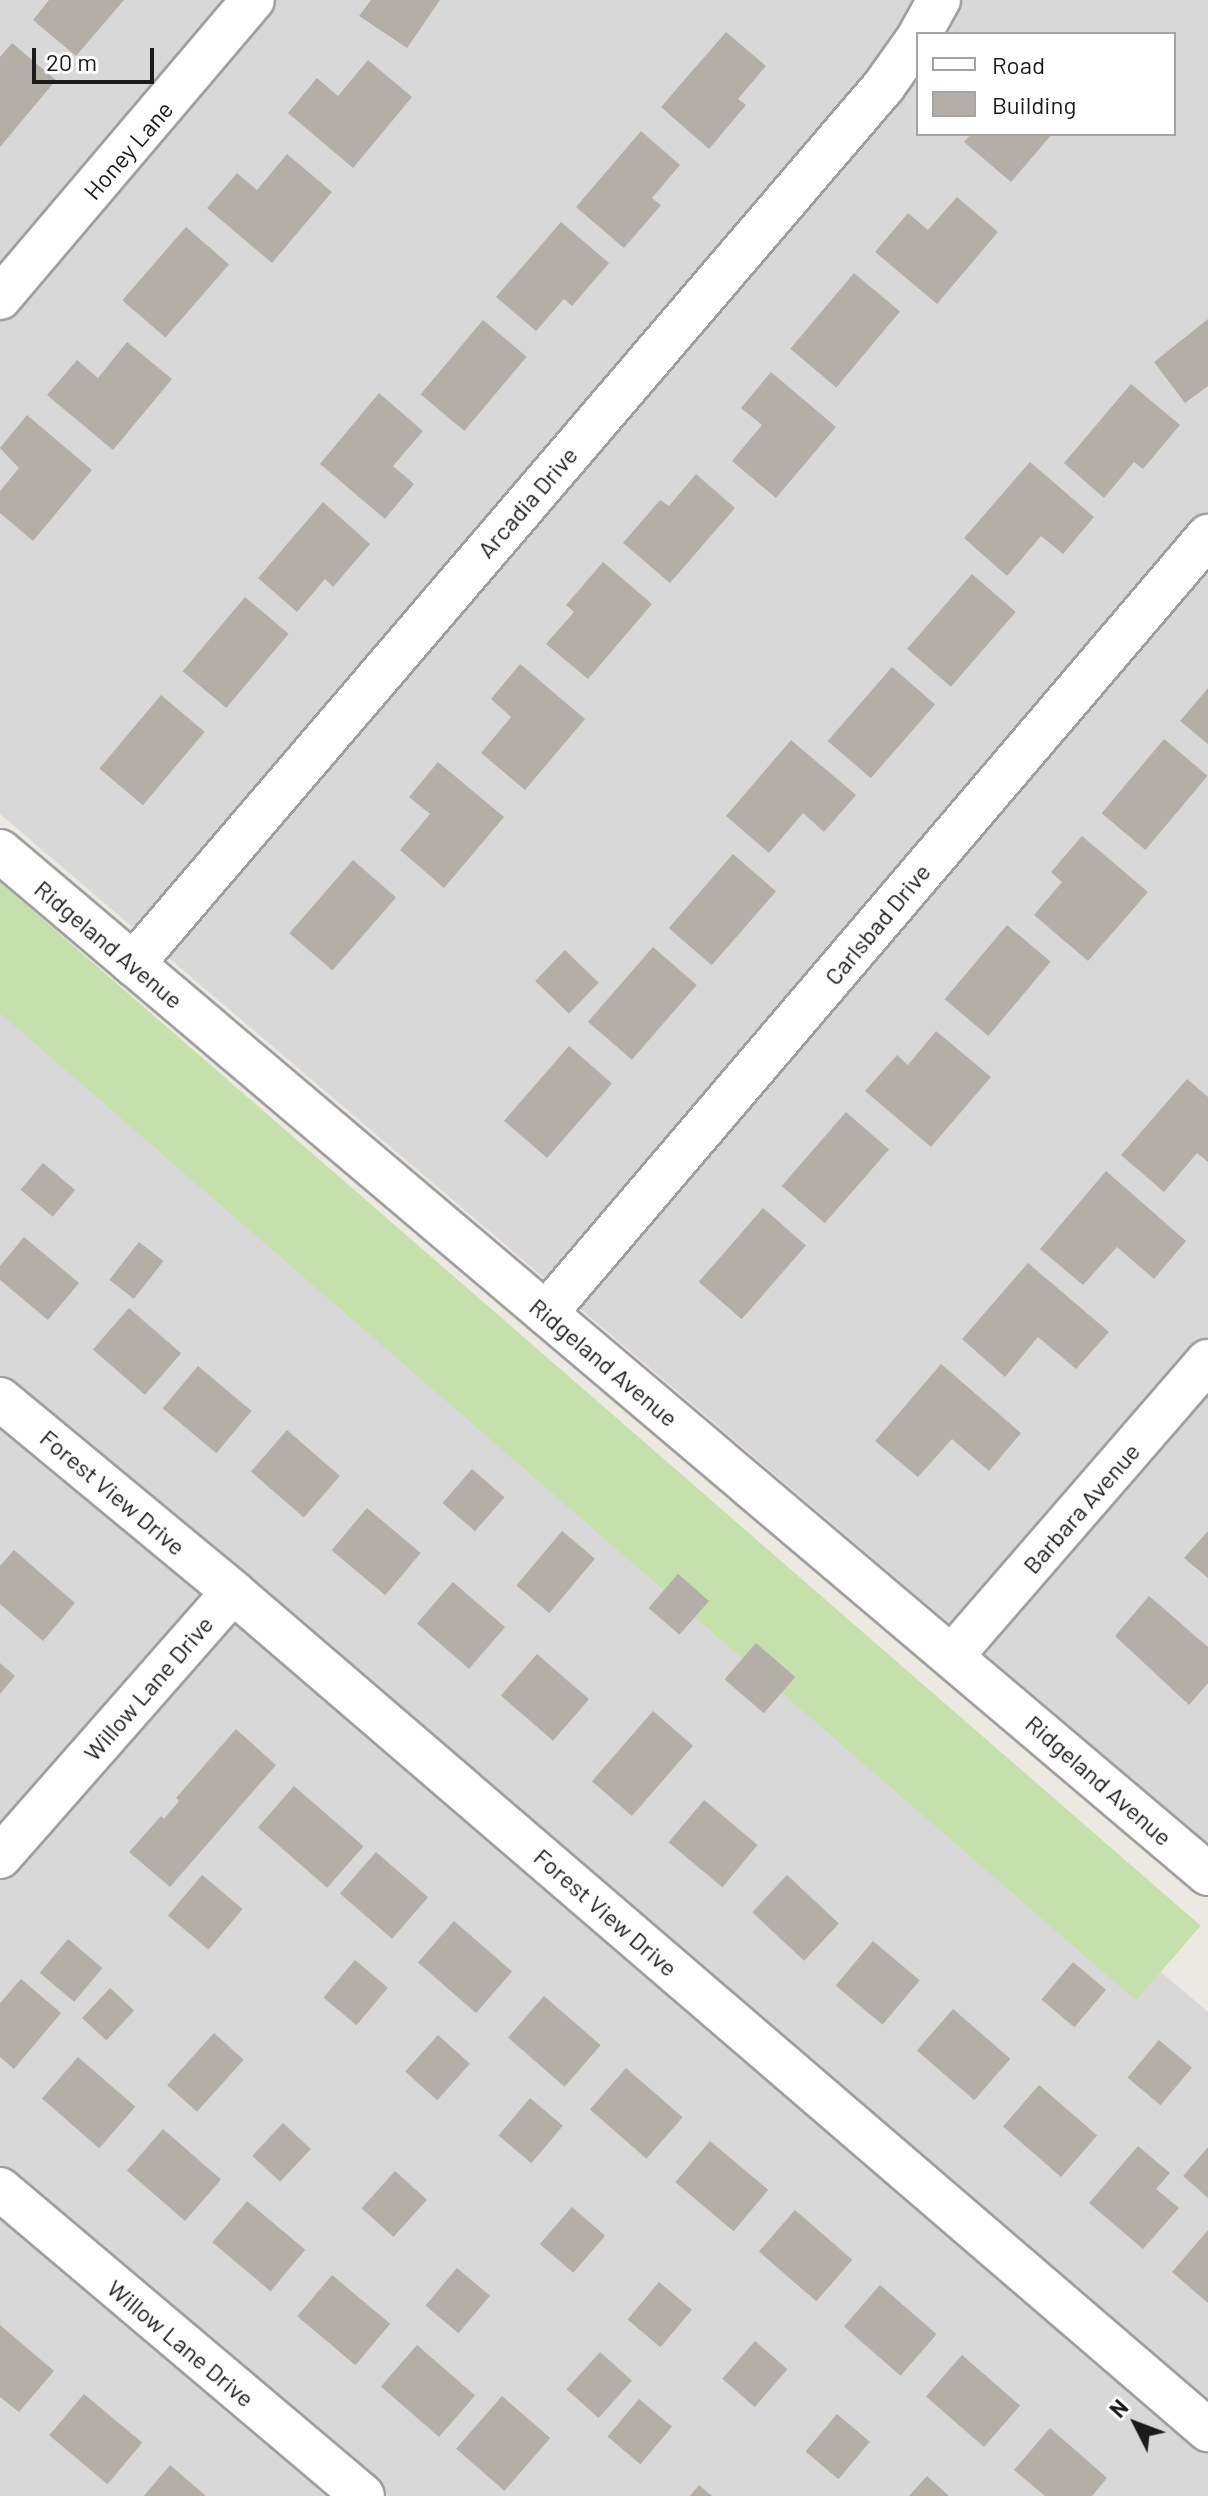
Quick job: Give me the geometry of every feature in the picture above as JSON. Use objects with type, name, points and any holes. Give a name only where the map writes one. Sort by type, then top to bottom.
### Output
[{"type":"street","name":"Honey Lane","points":[[0,298],[253,0]]},
{"type":"street","name":"Arcadia Drive","points":[[921,32],[939,0]]},
{"type":"street","name":"Arcadia Drive","points":[[133,964],[884,86],[916,40]]},
{"type":"street","name":"Carlsbad Drive","points":[[546,1313],[1208,536]]},
{"type":"street","name":"Ridgeland Avenue","points":[[0,851],[1208,1874]]},
{"type":"street","name":"Barbara Avenue","points":[[953,1655],[1208,1361]]},
{"type":"street","name":"Forest View Drive","points":[[0,1399],[233,1592],[1208,2430]]},
{"type":"street","name":"Willow Lane Drive","points":[[0,1857],[233,1592]]},
{"type":"street","name":"Willow Lane Drive","points":[[0,2189],[363,2496]]},
{"type":"shaded area","points":[[0,0],[1208,0],[1208,1844],[0,814]]},
{"type":"shaded area","points":[[0,981],[1208,2012],[1208,2496],[0,2496]]},
{"type":"green space","points":[[0,882],[1201,1926],[1136,2001],[0,1013]]},
{"type":"building","points":[[49,0],[124,0],[76,56],[33,20]]},
{"type":"building","points":[[371,0],[440,0],[407,48],[359,16]]},
{"type":"building","points":[[726,32],[766,66],[738,99],[746,105],[709,149],[661,107]]},
{"type":"building","points":[[12,43],[56,80],[0,147],[0,57]]},
{"type":"building","points":[[368,60],[412,97],[353,168],[288,113],[317,78],[338,96]]},
{"type":"building","points":[[641,131],[680,165],[652,198],[661,205],[624,248],[576,207]]},
{"type":"building","points":[[969,136],[1050,136],[1011,182],[964,142]]},
{"type":"building","points":[[287,154],[332,192],[272,263],[207,208],[237,173],[257,190]]},
{"type":"building","points":[[957,197],[998,232],[937,304],[875,252],[908,213],[928,230]]},
{"type":"building","points":[[561,222],[609,263],[572,306],[564,299],[536,331],[496,297]]},
{"type":"building","points":[[186,227],[229,264],[165,338],[122,300]]},
{"type":"building","points":[[854,273],[900,312],[836,387],[790,349]]},
{"type":"building","points":[[1208,319],[1208,386],[1185,403],[1154,362]]},
{"type":"building","points":[[483,320],[527,357],[464,431],[421,394]]},
{"type":"building","points":[[127,342],[172,379],[113,450],[47,395],[77,360],[98,378]]},
{"type":"building","points":[[771,372],[836,427],[776,498],[732,461],[762,425],[741,408]]},
{"type":"building","points":[[1131,384],[1180,425],[1143,469],[1134,462],[1104,498],[1064,463]]},
{"type":"building","points":[[379,393],[423,431],[393,466],[414,484],[385,519],[320,464]]},
{"type":"building","points":[[27,415],[92,470],[33,541],[0,513],[0,491],[19,468],[0,448]]},
{"type":"building","points":[[1030,462],[1094,517],[1063,554],[1041,536],[1007,576],[964,538]]},
{"type":"building","points":[[696,474],[735,508],[670,583],[623,543],[660,500],[669,506]]},
{"type":"building","points":[[323,502],[370,544],[333,587],[325,579],[297,612],[258,578]]},
{"type":"building","points":[[603,562],[652,604],[588,679],[546,644],[574,612],[566,605]]},
{"type":"building","points":[[972,574],[1016,612],[951,687],[907,649]]},
{"type":"building","points":[[245,597],[289,634],[226,708],[183,671]]},
{"type":"building","points":[[520,664],[585,719],[525,790],[481,753],[511,717],[491,699]]},
{"type":"building","points":[[892,667],[935,704],[871,778],[828,741]]},
{"type":"building","points":[[1208,688],[1208,744],[1180,721]]},
{"type":"building","points":[[161,695],[205,732],[143,805],[99,769]]},
{"type":"building","points":[[1164,739],[1208,776],[1145,850],[1102,813]]},
{"type":"building","points":[[791,740],[856,795],[824,832],[803,813],[769,853],[726,816]]},
{"type":"building","points":[[438,762],[504,817],[444,888],[400,850],[430,814],[409,797]]},
{"type":"building","points":[[1082,836],[1148,892],[1088,961],[1034,915],[1062,882],[1051,872]]},
{"type":"building","points":[[733,854],[776,891],[712,965],[669,928]]},
{"type":"building","points":[[353,860],[396,897],[332,971],[289,933]]},
{"type":"building","points":[[1007,925],[1051,962],[988,1036],[945,999]]},
{"type":"building","points":[[653,947],[697,985],[632,1060],[588,1022]]},
{"type":"building","points":[[565,950],[599,983],[569,1014],[535,981]]},
{"type":"building","points":[[936,1031],[991,1077],[931,1147],[865,1091],[897,1055],[908,1065]]},
{"type":"building","points":[[569,1046],[612,1083],[547,1158],[504,1121]]},
{"type":"building","points":[[1187,1079],[1208,1097],[1208,1162],[1197,1153],[1164,1192],[1121,1155]]},
{"type":"building","points":[[846,1112],[889,1149],[825,1223],[782,1186]]},
{"type":"building","points":[[43,1163],[75,1190],[53,1217],[21,1190]]},
{"type":"building","points":[[1106,1171],[1186,1241],[1154,1279],[1117,1247],[1083,1285],[1040,1249]]},
{"type":"building","points":[[763,1208],[806,1245],[742,1319],[699,1282]]},
{"type":"building","points":[[24,1237],[79,1283],[48,1320],[0,1280],[0,1266]]},
{"type":"building","points":[[139,1242],[163,1261],[134,1299],[109,1280]]},
{"type":"building","points":[[1028,1263],[1109,1332],[1076,1369],[1038,1337],[1005,1377],[962,1339]]},
{"type":"building","points":[[129,1308],[181,1353],[145,1395],[93,1350]]},
{"type":"building","points":[[941,1364],[1021,1433],[989,1471],[952,1439],[918,1477],[875,1441]]},
{"type":"building","points":[[198,1366],[252,1411],[216,1453],[163,1408]]},
{"type":"building","points":[[287,1430],[340,1476],[304,1517],[251,1472]]},
{"type":"building","points":[[472,1469],[504,1497],[475,1531],[442,1503]]},
{"type":"building","points":[[367,1508],[421,1553],[385,1595],[332,1550]]},
{"type":"building","points":[[562,1531],[595,1559],[549,1613],[516,1585]]},
{"type":"building","points":[[1208,1531],[1208,1578],[1184,1558]]},
{"type":"building","points":[[14,1550],[75,1603],[43,1641],[0,1604],[0,1566]]},
{"type":"building","points":[[678,1574],[709,1601],[679,1635],[648,1608]]},
{"type":"building","points":[[453,1582],[505,1627],[469,1669],[417,1624]]},
{"type":"building","points":[[1149,1596],[1208,1647],[1208,1683],[1189,1705],[1115,1636]]},
{"type":"building","points":[[756,1643],[795,1677],[764,1713],[725,1679]]},
{"type":"building","points":[[537,1654],[589,1699],[553,1741],[501,1696]]},
{"type":"building","points":[[0,1663],[15,1676],[0,1694]]},
{"type":"building","points":[[653,1711],[693,1746],[632,1816],[592,1781]]},
{"type":"building","points":[[236,1729],[276,1765],[170,1887],[129,1852],[161,1816],[164,1819],[179,1801],[176,1798]]},
{"type":"building","points":[[294,1786],[363,1846],[327,1888],[258,1828]]},
{"type":"building","points":[[704,1800],[758,1845],[722,1887],[669,1842]]},
{"type":"building","points":[[376,1852],[428,1897],[392,1939],[340,1894]]},
{"type":"building","points":[[202,1875],[243,1909],[209,1950],[168,1916]]},
{"type":"building","points":[[787,1875],[839,1923],[804,1961],[752,1912]]},
{"type":"building","points":[[454,1921],[512,1972],[476,2013],[418,1963]]},
{"type":"building","points":[[68,1939],[102,1968],[74,2002],[40,1973]]},
{"type":"building","points":[[873,1941],[920,1980],[882,2025],[836,1985]]},
{"type":"building","points":[[355,1960],[388,1988],[356,2025],[324,1998]]},
{"type":"building","points":[[1073,1962],[1106,1990],[1074,2027],[1042,2000]]},
{"type":"building","points":[[21,1979],[61,2013],[14,2069],[0,2057],[0,2003]]},
{"type":"building","points":[[110,1988],[134,2011],[106,2040],[82,2018]]},
{"type":"building","points":[[544,1996],[601,2045],[565,2087],[508,2038]]},
{"type":"building","points":[[953,2009],[1010,2059],[974,2100],[917,2051]]},
{"type":"building","points":[[214,2033],[244,2060],[197,2112],[167,2085]]},
{"type":"building","points":[[438,2035],[470,2064],[437,2100],[405,2071]]},
{"type":"building","points":[[1159,2040],[1192,2068],[1160,2105],[1128,2078]]},
{"type":"building","points":[[78,2057],[135,2107],[99,2148],[42,2099]]},
{"type":"building","points":[[626,2068],[683,2117],[647,2159],[590,2110]]},
{"type":"building","points":[[1039,2085],[1097,2136],[1061,2177],[1003,2127]]},
{"type":"building","points":[[530,2098],[563,2126],[531,2163],[499,2136]]},
{"type":"building","points":[[283,2123],[311,2149],[280,2182],[252,2156]]},
{"type":"building","points":[[163,2129],[221,2180],[185,2221],[127,2171]]},
{"type":"building","points":[[710,2141],[768,2190],[734,2231],[675,2182]]},
{"type":"building","points":[[1138,2146],[1170,2173],[1156,2189],[1179,2208],[1143,2249],[1089,2203]]},
{"type":"building","points":[[1208,2147],[1208,2198],[1183,2176]]},
{"type":"building","points":[[395,2171],[427,2200],[393,2237],[362,2208]]},
{"type":"building","points":[[247,2201],[305,2250],[271,2291],[212,2242]]},
{"type":"building","points":[[572,2207],[605,2236],[573,2273],[540,2244]]},
{"type":"building","points":[[795,2210],[852,2260],[816,2301],[759,2252]]},
{"type":"building","points":[[1208,2230],[1208,2303],[1172,2272]]},
{"type":"building","points":[[457,2268],[490,2296],[458,2333],[426,2306]]},
{"type":"building","points":[[332,2275],[390,2324],[356,2365],[297,2316]]},
{"type":"building","points":[[659,2282],[692,2310],[660,2347],[628,2320]]},
{"type":"building","points":[[880,2285],[937,2334],[901,2376],[844,2327]]},
{"type":"building","points":[[0,2325],[54,2371],[19,2412],[0,2397]]},
{"type":"building","points":[[755,2341],[787,2369],[755,2407],[722,2379]]},
{"type":"building","points":[[417,2345],[475,2396],[439,2437],[381,2387]]},
{"type":"building","points":[[600,2352],[632,2381],[598,2418],[567,2389]]},
{"type":"building","points":[[962,2355],[1020,2406],[984,2447],[926,2397]]},
{"type":"building","points":[[84,2394],[142,2443],[108,2484],[49,2435]]},
{"type":"building","points":[[502,2396],[550,2438],[504,2491],[456,2449]]},
{"type":"building","points":[[639,2399],[672,2427],[640,2464],[608,2437]]},
{"type":"building","points":[[837,2414],[870,2442],[838,2479],[806,2452]]},
{"type":"building","points":[[1050,2428],[1107,2478],[1092,2496],[1045,2496],[1014,2470]]},
{"type":"building","points":[[170,2465],[206,2496],[144,2496]]},
{"type":"building","points":[[927,2476],[949,2496],[909,2496]]},
{"type":"building","points":[[699,2485],[712,2496],[690,2496]]}]
